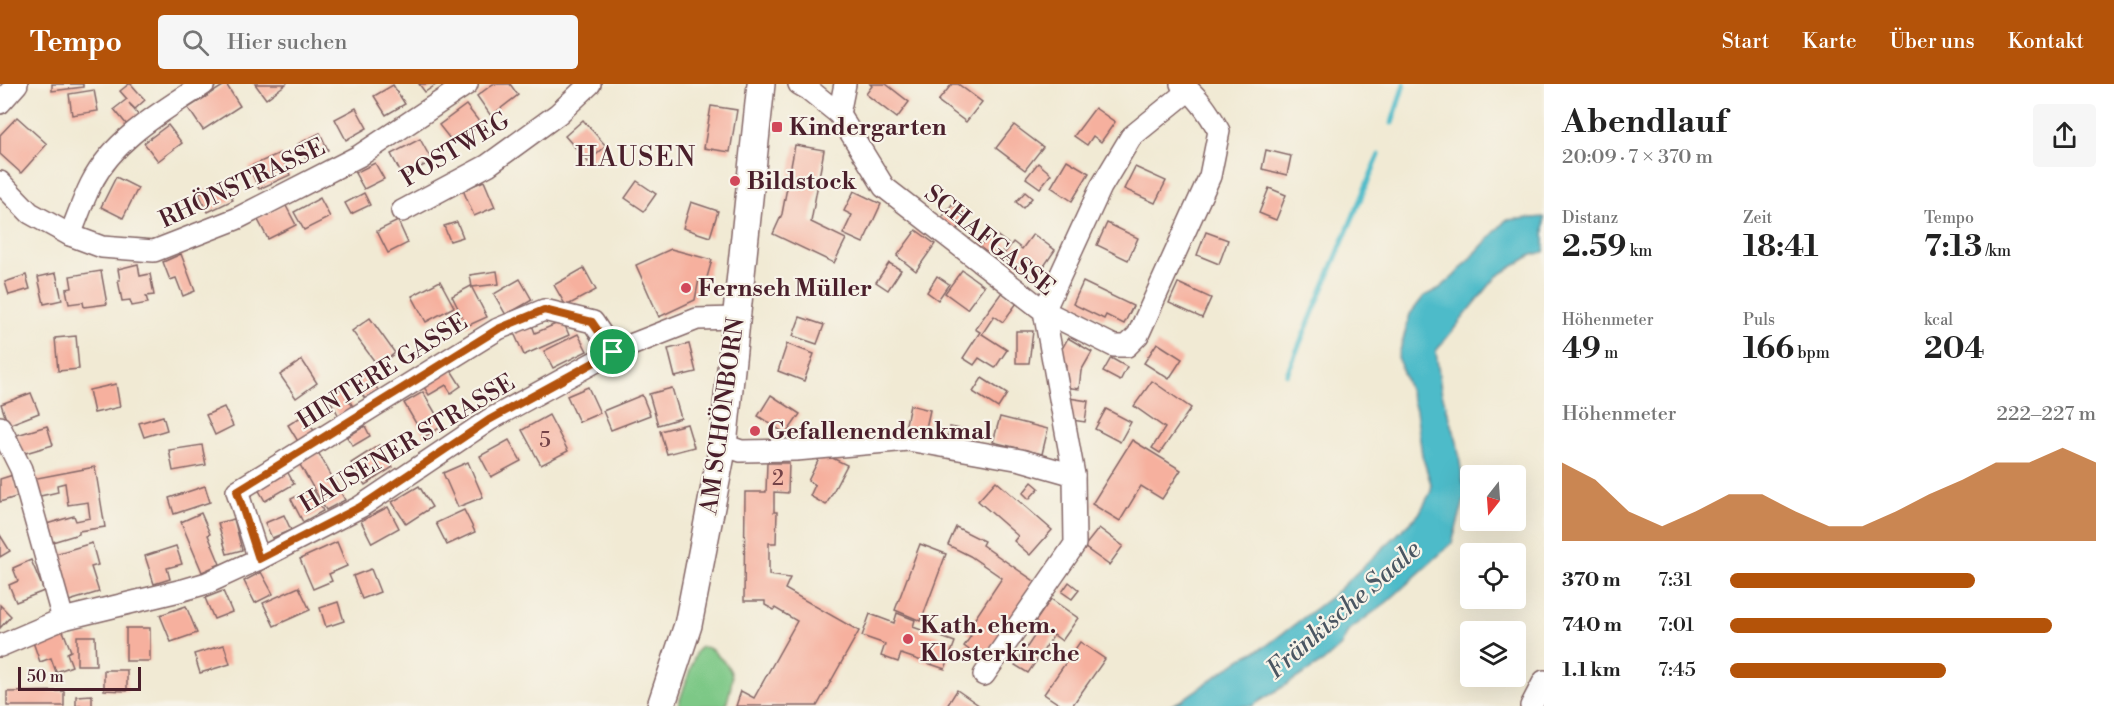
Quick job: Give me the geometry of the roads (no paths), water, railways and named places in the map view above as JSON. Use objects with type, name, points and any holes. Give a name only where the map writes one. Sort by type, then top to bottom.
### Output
[{"type":"main road","name":"AM SCHÖNBORN","points":[[661,706],[688,625],[723,445],[761,84]]},
{"type":"street","points":[[0,103],[17,84]]},
{"type":"street","points":[[70,235],[92,183],[115,150],[149,121],[204,84]]},
{"type":"street","name":"RHÖNSTRASSE","points":[[0,182],[30,213],[70,235],[102,247],[154,251],[236,219],[359,156],[467,84]]},
{"type":"street","name":"POSTWEG","points":[[402,211],[488,165],[558,114],[590,84]]},
{"type":"street","name":"SCHAFGASSE","points":[[800,84],[839,114],[884,188],[1044,311],[1074,475],[1075,544],[984,675]]},
{"type":"street","points":[[839,114],[845,84]]},
{"type":"street","points":[[1185,87],[1208,110],[1219,131],[1210,176],[1138,335],[1127,346],[1114,346],[1044,311],[1101,187],[1131,137],[1185,87]]},
{"type":"street","name":"HINTERE GASSE","points":[[259,559],[237,491],[498,329],[544,310],[592,322],[613,352]]},
{"type":"street","name":"HAUSENER STRASSE","points":[[0,646],[63,619],[207,583],[360,507],[489,420],[613,352],[697,319],[736,318]]},
{"type":"street","points":[[0,427],[21,469],[63,619]]},
{"type":"street","points":[[723,445],[741,452],[796,450],[908,440],[1021,460],[1074,475]]},
{"type":"street","points":[[1531,706],[1544,681]]},
{"type":"water","name":"Fränkische Saale","points":[[1544,217],[1544,252],[1532,255],[1497,276],[1436,351],[1441,390],[1457,442],[1460,465],[1460,515],[1452,543],[1387,602],[1348,631],[1341,646],[1323,662],[1252,706],[1170,706],[1242,658],[1266,646],[1332,596],[1419,514],[1431,491],[1431,484],[1422,455],[1416,410],[1398,358],[1410,314],[1424,296],[1440,288],[1454,276],[1506,220]]},
{"type":"waterway","points":[[1392,123],[1404,84]]},
{"type":"waterway","points":[[1287,374],[1379,155]]},
{"type":"place","name":"Kindergarten","points":[[777,127]]},
{"type":"place","name":"Bildstock","points":[[735,181]]},
{"type":"place","name":"Fernseh Müller","points":[[686,288]]},
{"type":"place","name":"Gefallenendenkmal","points":[[755,431]]},
{"type":"place","name":"Kath. ehem. Klosterkirche","points":[[908,639]]},
{"type":"district","name":"HAUSEN","points":[[636,157]]}]
